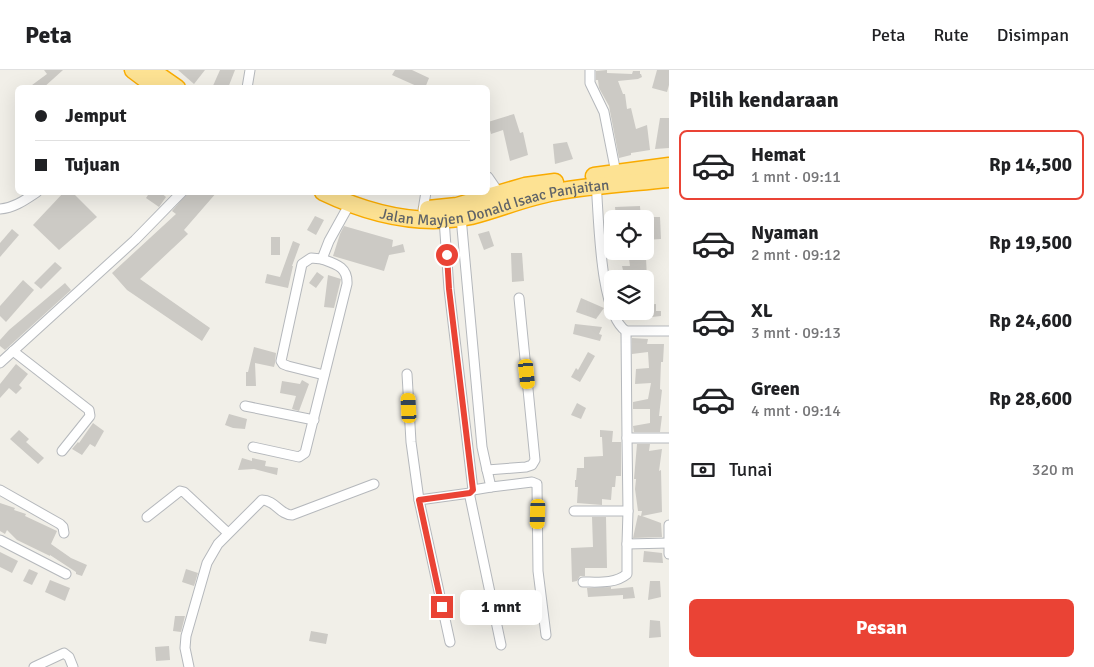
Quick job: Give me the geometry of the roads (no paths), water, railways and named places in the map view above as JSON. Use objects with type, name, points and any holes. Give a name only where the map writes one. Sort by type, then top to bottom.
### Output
[{"type":"highway","points":[[133,70],[153,85]]},
{"type":"highway","points":[[151,70],[173,85]]},
{"type":"highway","name":"Jalan Mayjen Donald Isaac Panjaitan","points":[[349,199],[391,216],[417,220],[444,219],[462,217],[595,182],[616,174],[669,166]]},
{"type":"highway","name":"Jalan Mayjen Donald Isaac Panjaitan","points":[[334,195],[423,210],[457,206],[526,186],[669,179]]},
{"type":"street","points":[[248,85],[250,70]]},
{"type":"street","points":[[590,70],[590,83],[604,112],[616,174]]},
{"type":"street","points":[[490,179],[500,193]]},
{"type":"street","points":[[595,182],[607,292],[615,317],[626,331],[669,331]]},
{"type":"street","points":[[0,209],[20,203],[32,195]]},
{"type":"street","points":[[0,363],[135,240],[179,195]]},
{"type":"street","points":[[423,210],[426,195]]},
{"type":"street","points":[[322,260],[349,199]]},
{"type":"street","points":[[462,217],[482,448],[491,487]]},
{"type":"street","points":[[444,219],[449,289],[472,491],[501,645]]},
{"type":"street","points":[[253,447],[301,456],[314,420],[348,277],[345,270],[341,267],[311,258],[302,264],[281,360],[283,364],[288,366],[324,374]]},
{"type":"street","points":[[519,298],[535,453],[535,460],[532,465],[538,495],[538,571],[546,635]]},
{"type":"street","points":[[583,582],[614,581],[621,579],[627,574],[626,331]]},
{"type":"street","points":[[13,351],[90,410],[90,416],[62,452]]},
{"type":"street","points":[[407,374],[411,442],[419,500],[450,642]]},
{"type":"street","points":[[245,406],[314,420]]},
{"type":"street","points":[[627,438],[669,438]]},
{"type":"street","points":[[487,470],[532,465]]},
{"type":"street","points":[[419,500],[491,487],[534,482]]},
{"type":"street","points":[[189,667],[185,643],[189,622],[207,564],[218,544],[228,533],[262,500],[270,501],[284,512],[292,515],[374,484]]},
{"type":"street","points":[[0,490],[60,524],[64,532]]},
{"type":"street","points":[[147,517],[180,491],[184,492],[228,533]]},
{"type":"street","points":[[574,511],[628,511]]},
{"type":"street","points":[[669,525],[669,554]]},
{"type":"street","points":[[0,540],[66,574]]},
{"type":"street","points":[[627,544],[669,543]]},
{"type":"street","points":[[34,667],[64,653],[69,657],[73,667]]}]
